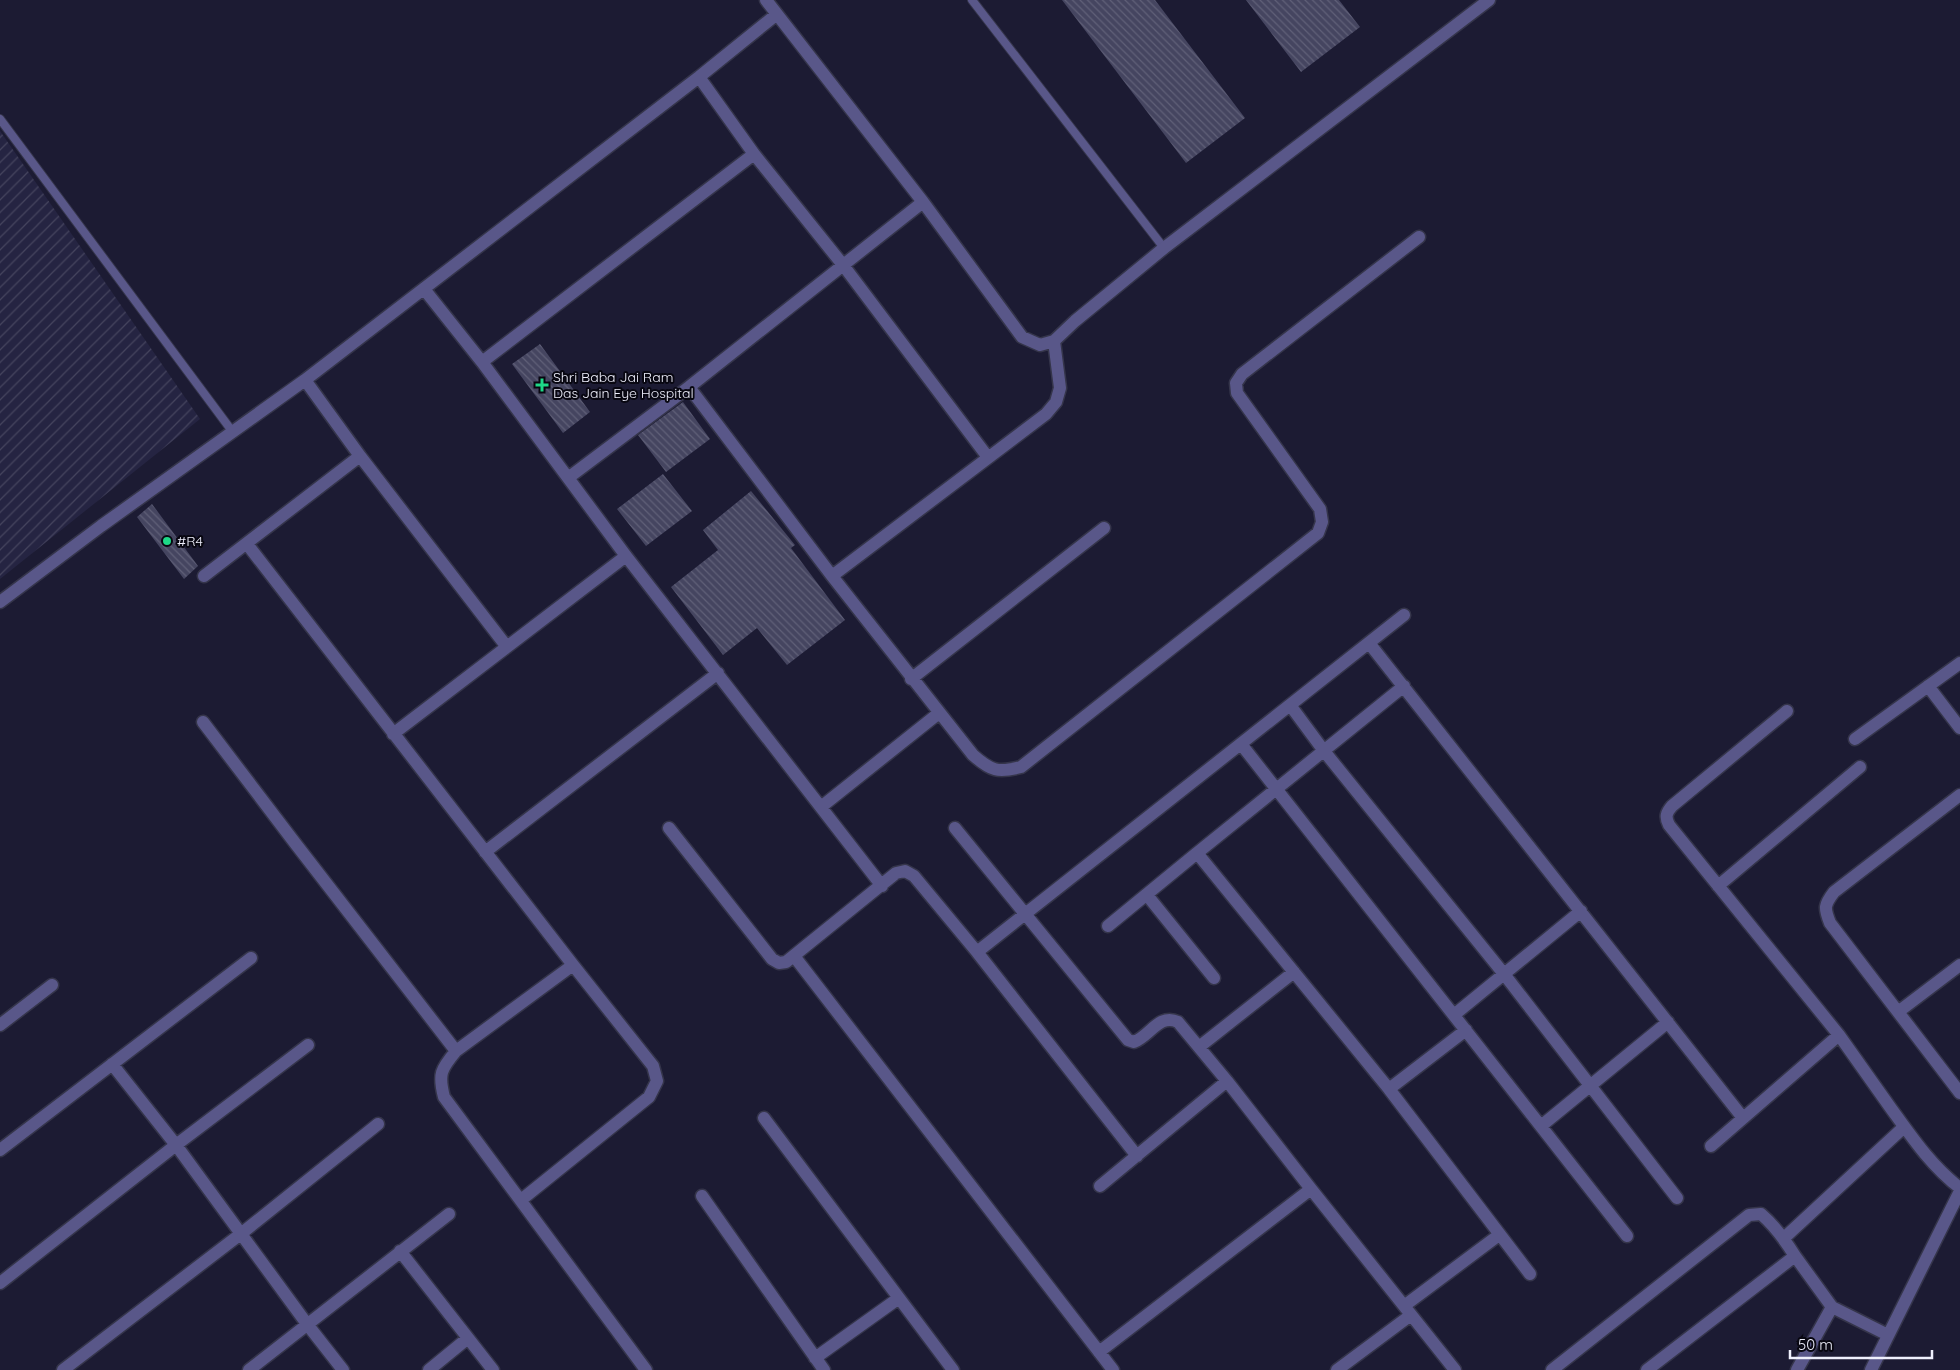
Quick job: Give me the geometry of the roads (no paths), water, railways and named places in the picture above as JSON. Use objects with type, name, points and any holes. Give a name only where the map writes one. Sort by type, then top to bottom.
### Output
[{"type":"street","points":[[766,0],[923,202],[1022,337],[1040,345],[1054,341],[1075,321],[1164,248],[1489,0]]},
{"type":"street","points":[[0,602],[101,526],[305,380],[699,77],[777,14]]},
{"type":"street","points":[[699,77],[754,154],[843,265],[987,456]]},
{"type":"street","points":[[482,362],[754,154]]},
{"type":"street","points":[[568,478],[689,386],[923,202]]},
{"type":"street","points":[[689,386],[911,679],[973,755],[987,767],[1003,772],[1021,766],[1318,533],[1322,522],[1320,509],[1236,393],[1236,383],[1242,374],[1419,237]]},
{"type":"street","points":[[424,289],[482,362],[626,556],[882,886]]},
{"type":"street","points":[[832,576],[987,456],[1046,414],[1056,402],[1060,388],[1054,341]]},
{"type":"street","points":[[305,380],[360,456],[507,647]]},
{"type":"street","points":[[204,576],[360,456]]},
{"type":"street","points":[[911,679],[1104,528]]},
{"type":"street","points":[[247,544],[572,965],[653,1066],[657,1081],[649,1097],[520,1200]]},
{"type":"street","points":[[393,734],[626,556]]},
{"type":"street","points":[[977,952],[1404,614]]},
{"type":"street","points":[[1369,643],[1743,1118]]},
{"type":"street","points":[[1855,740],[1960,663]]},
{"type":"street","points":[[485,852],[718,673]]},
{"type":"street","points":[[1108,926],[1404,686]]},
{"type":"street","points":[[1928,686],[1960,728]]},
{"type":"street","points":[[1290,705],[1324,751],[1504,974],[1677,1198]]},
{"type":"street","points":[[1787,711],[1667,812],[1666,818],[1670,826],[1839,1035],[1904,1127],[1945,1177],[1960,1189],[1871,1370]]},
{"type":"street","points":[[821,807],[939,713]]},
{"type":"street","points":[[203,722],[456,1051]]},
{"type":"street","points":[[1241,744],[1627,1236]]},
{"type":"street","points":[[1718,886],[1860,767]]},
{"type":"street","points":[[1960,795],[1834,892],[1827,901],[1825,911],[1830,923],[1960,1092]]},
{"type":"street","points":[[669,828],[772,959],[779,963],[786,962],[794,956],[896,874],[905,871],[914,876],[977,952],[1136,1156]]},
{"type":"street","points":[[955,828],[1128,1040],[1134,1042],[1139,1040],[1163,1020],[1171,1019],[1178,1022],[1227,1080],[1455,1370]]},
{"type":"street","points":[[1197,854],[1389,1089],[1530,1274]]},
{"type":"street","points":[[1147,895],[1214,978]]},
{"type":"street","points":[[1454,1015],[1581,911]]},
{"type":"street","points":[[794,956],[1113,1370]]},
{"type":"street","points":[[0,1150],[251,958]]},
{"type":"street","points":[[572,965],[456,1051],[443,1067],[440,1081],[444,1097],[646,1370]]},
{"type":"street","points":[[1898,1012],[1960,965]]},
{"type":"street","points":[[1199,1047],[1294,972]]},
{"type":"street","points":[[0,1025],[52,985]]},
{"type":"street","points":[[1541,1126],[1668,1022]]},
{"type":"street","points":[[1389,1089],[1466,1030]]},
{"type":"street","points":[[1711,1146],[1839,1035]]},
{"type":"street","points":[[0,1283],[176,1145],[308,1045]]},
{"type":"street","points":[[112,1064],[176,1145],[343,1370]]},
{"type":"street","points":[[1100,1186],[1227,1080]]},
{"type":"street","points":[[764,1118],[953,1370]]},
{"type":"street","points":[[63,1370],[242,1233],[378,1124]]},
{"type":"street","points":[[1784,1238],[1904,1127]]},
{"type":"street","points":[[1099,1352],[1311,1189]]},
{"type":"street","points":[[702,1196],[824,1370]]},
{"type":"street","points":[[249,1370],[400,1250],[449,1214]]},
{"type":"street","points":[[1552,1370],[1749,1215],[1761,1214],[1784,1238],[1832,1307],[1888,1335]]},
{"type":"street","points":[[1337,1370],[1499,1235]]},
{"type":"street","points":[[400,1250],[493,1370]]},
{"type":"street","points":[[1647,1370],[1795,1256]]},
{"type":"street","points":[[816,1358],[899,1298]]},
{"type":"street","points":[[1797,1370],[1832,1307]]},
{"type":"street","points":[[429,1370],[468,1338]]},
{"type":"lane","points":[[972,0],[1164,248]]},
{"type":"lane","points":[[0,119],[232,431]]},
{"type":"place","name":"Shri Baba Jai Ram Das Jain Eye Hospital","points":[[542,385]]},
{"type":"place","name":"#R4","points":[[167,541]]}]
